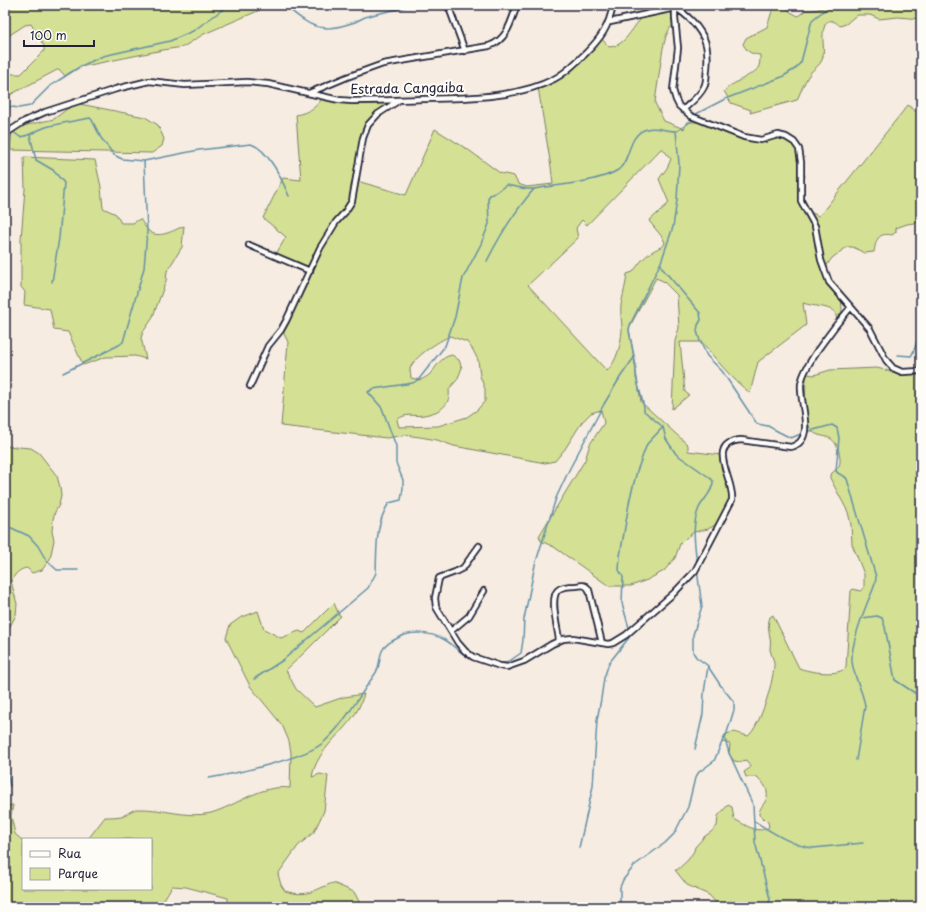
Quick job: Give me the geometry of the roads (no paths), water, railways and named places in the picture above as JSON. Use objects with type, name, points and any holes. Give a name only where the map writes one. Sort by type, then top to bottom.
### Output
[{"type":"street","points":[[448,5],[465,51]]},
{"type":"street","points":[[309,93],[383,64],[465,51],[489,46],[499,42],[506,33],[517,5]]},
{"type":"street","name":"Estrada Cangaiba","points":[[5,134],[25,121],[45,112],[116,88],[143,82],[185,85],[247,82],[268,84],[339,100],[352,101],[482,96],[508,93],[541,85],[556,78],[574,65],[598,41],[610,22],[613,5]]},
{"type":"street","points":[[610,22],[675,6]]},
{"type":"street","points":[[675,6],[678,48],[673,90],[676,100],[683,110],[691,116],[752,139],[761,140],[778,135],[786,137],[794,142],[799,149],[801,162],[801,201],[815,226],[824,270],[833,287],[870,329],[886,360],[893,368],[902,372],[921,371]]},
{"type":"street","points":[[675,6],[701,31],[707,49],[705,85],[699,94],[683,110]]},
{"type":"street","points":[[250,386],[268,346],[281,330],[286,321],[330,232],[352,201],[364,134],[368,125],[378,114],[400,100]]},
{"type":"street","points":[[249,245],[310,271]]},
{"type":"street","points":[[479,546],[463,568],[438,580],[435,605],[461,647],[473,657],[507,667],[524,661],[559,640],[573,638],[611,644],[626,635],[674,593],[695,571],[732,500],[732,489],[722,458],[724,450],[729,443],[735,440],[741,440],[791,447],[801,442],[806,431],[801,393],[803,376],[829,334],[851,307]]},
{"type":"street","points":[[559,640],[554,603],[555,594],[561,588],[584,585],[589,590],[602,643]]},
{"type":"street","points":[[451,630],[469,616],[484,591]]},
{"type":"waterway","points":[[5,106],[19,108],[30,106],[50,86],[81,66],[103,56],[170,41],[193,31],[229,5]]},
{"type":"waterway","points":[[286,5],[290,10],[305,21],[317,27],[323,28],[348,24],[367,16],[411,5]]},
{"type":"waterway","points":[[254,679],[283,660],[368,588],[376,573],[377,545],[381,519],[389,503],[401,500],[403,480],[396,463],[396,446],[382,408],[368,392],[373,389],[413,383],[419,379],[445,346],[455,317],[463,278],[481,244],[489,224],[488,198],[490,195],[506,185],[534,189],[589,180],[618,170],[622,166],[632,142],[641,132],[650,128],[677,131],[693,120],[696,114],[725,99],[782,77],[795,69],[801,62],[812,20],[831,5]]},
{"type":"waterway","points":[[12,131],[20,137],[46,127],[90,118],[101,138],[114,155],[122,159],[144,161],[199,150],[251,144],[264,152],[279,174],[289,196]]},
{"type":"waterway","points":[[676,131],[679,164],[677,200],[673,227],[661,262],[630,325],[629,331],[636,366],[636,377],[644,411],[663,427],[666,439],[676,454],[713,481],[712,488],[699,508],[695,522],[694,536],[697,564]]},
{"type":"waterway","points":[[30,135],[36,160],[53,170],[64,183],[59,238],[52,282]]},
{"type":"waterway","points":[[63,373],[123,342],[144,268],[147,232],[144,161]]},
{"type":"waterway","points":[[487,261],[508,224],[534,189]]},
{"type":"waterway","points":[[661,264],[662,268],[700,313],[701,320],[697,331],[707,356],[722,371],[757,424],[768,426],[791,438],[803,433]]},
{"type":"waterway","points":[[898,355],[911,356],[921,333]]},
{"type":"waterway","points":[[501,664],[511,660],[521,653],[524,619],[535,565],[556,498],[604,404],[633,359]]},
{"type":"waterway","points":[[806,432],[832,425],[837,428],[839,438],[836,471],[847,479],[876,577],[857,631],[852,654],[853,667],[865,706],[856,760]]},
{"type":"waterway","points":[[579,848],[593,786],[597,720],[604,678],[609,663],[631,635],[622,603],[623,577],[619,570],[630,498],[637,471],[647,444],[663,427]]},
{"type":"waterway","points":[[5,525],[29,536],[38,546],[46,560],[57,570],[78,570]]},
{"type":"waterway","points":[[697,570],[702,606],[693,635],[693,652],[696,657],[707,665],[734,702],[734,710],[725,739],[729,753],[753,805],[755,842],[770,899],[768,907]]},
{"type":"waterway","points":[[862,618],[877,616],[882,618],[895,680],[921,697]]},
{"type":"waterway","points":[[209,778],[252,769],[287,759],[302,754],[324,742],[339,726],[377,672],[383,649],[390,642],[402,636],[414,633],[433,635],[445,640],[462,653],[466,654]]},
{"type":"waterway","points":[[695,749],[703,714],[708,666]]},
{"type":"waterway","points":[[620,907],[620,887],[623,880],[635,865],[665,843],[674,834],[688,807],[695,778],[699,772],[714,761],[725,735]]},
{"type":"waterway","points":[[5,744],[5,762],[10,786]]},
{"type":"waterway","points":[[754,821],[782,838],[805,847],[813,848],[863,843]]}]
